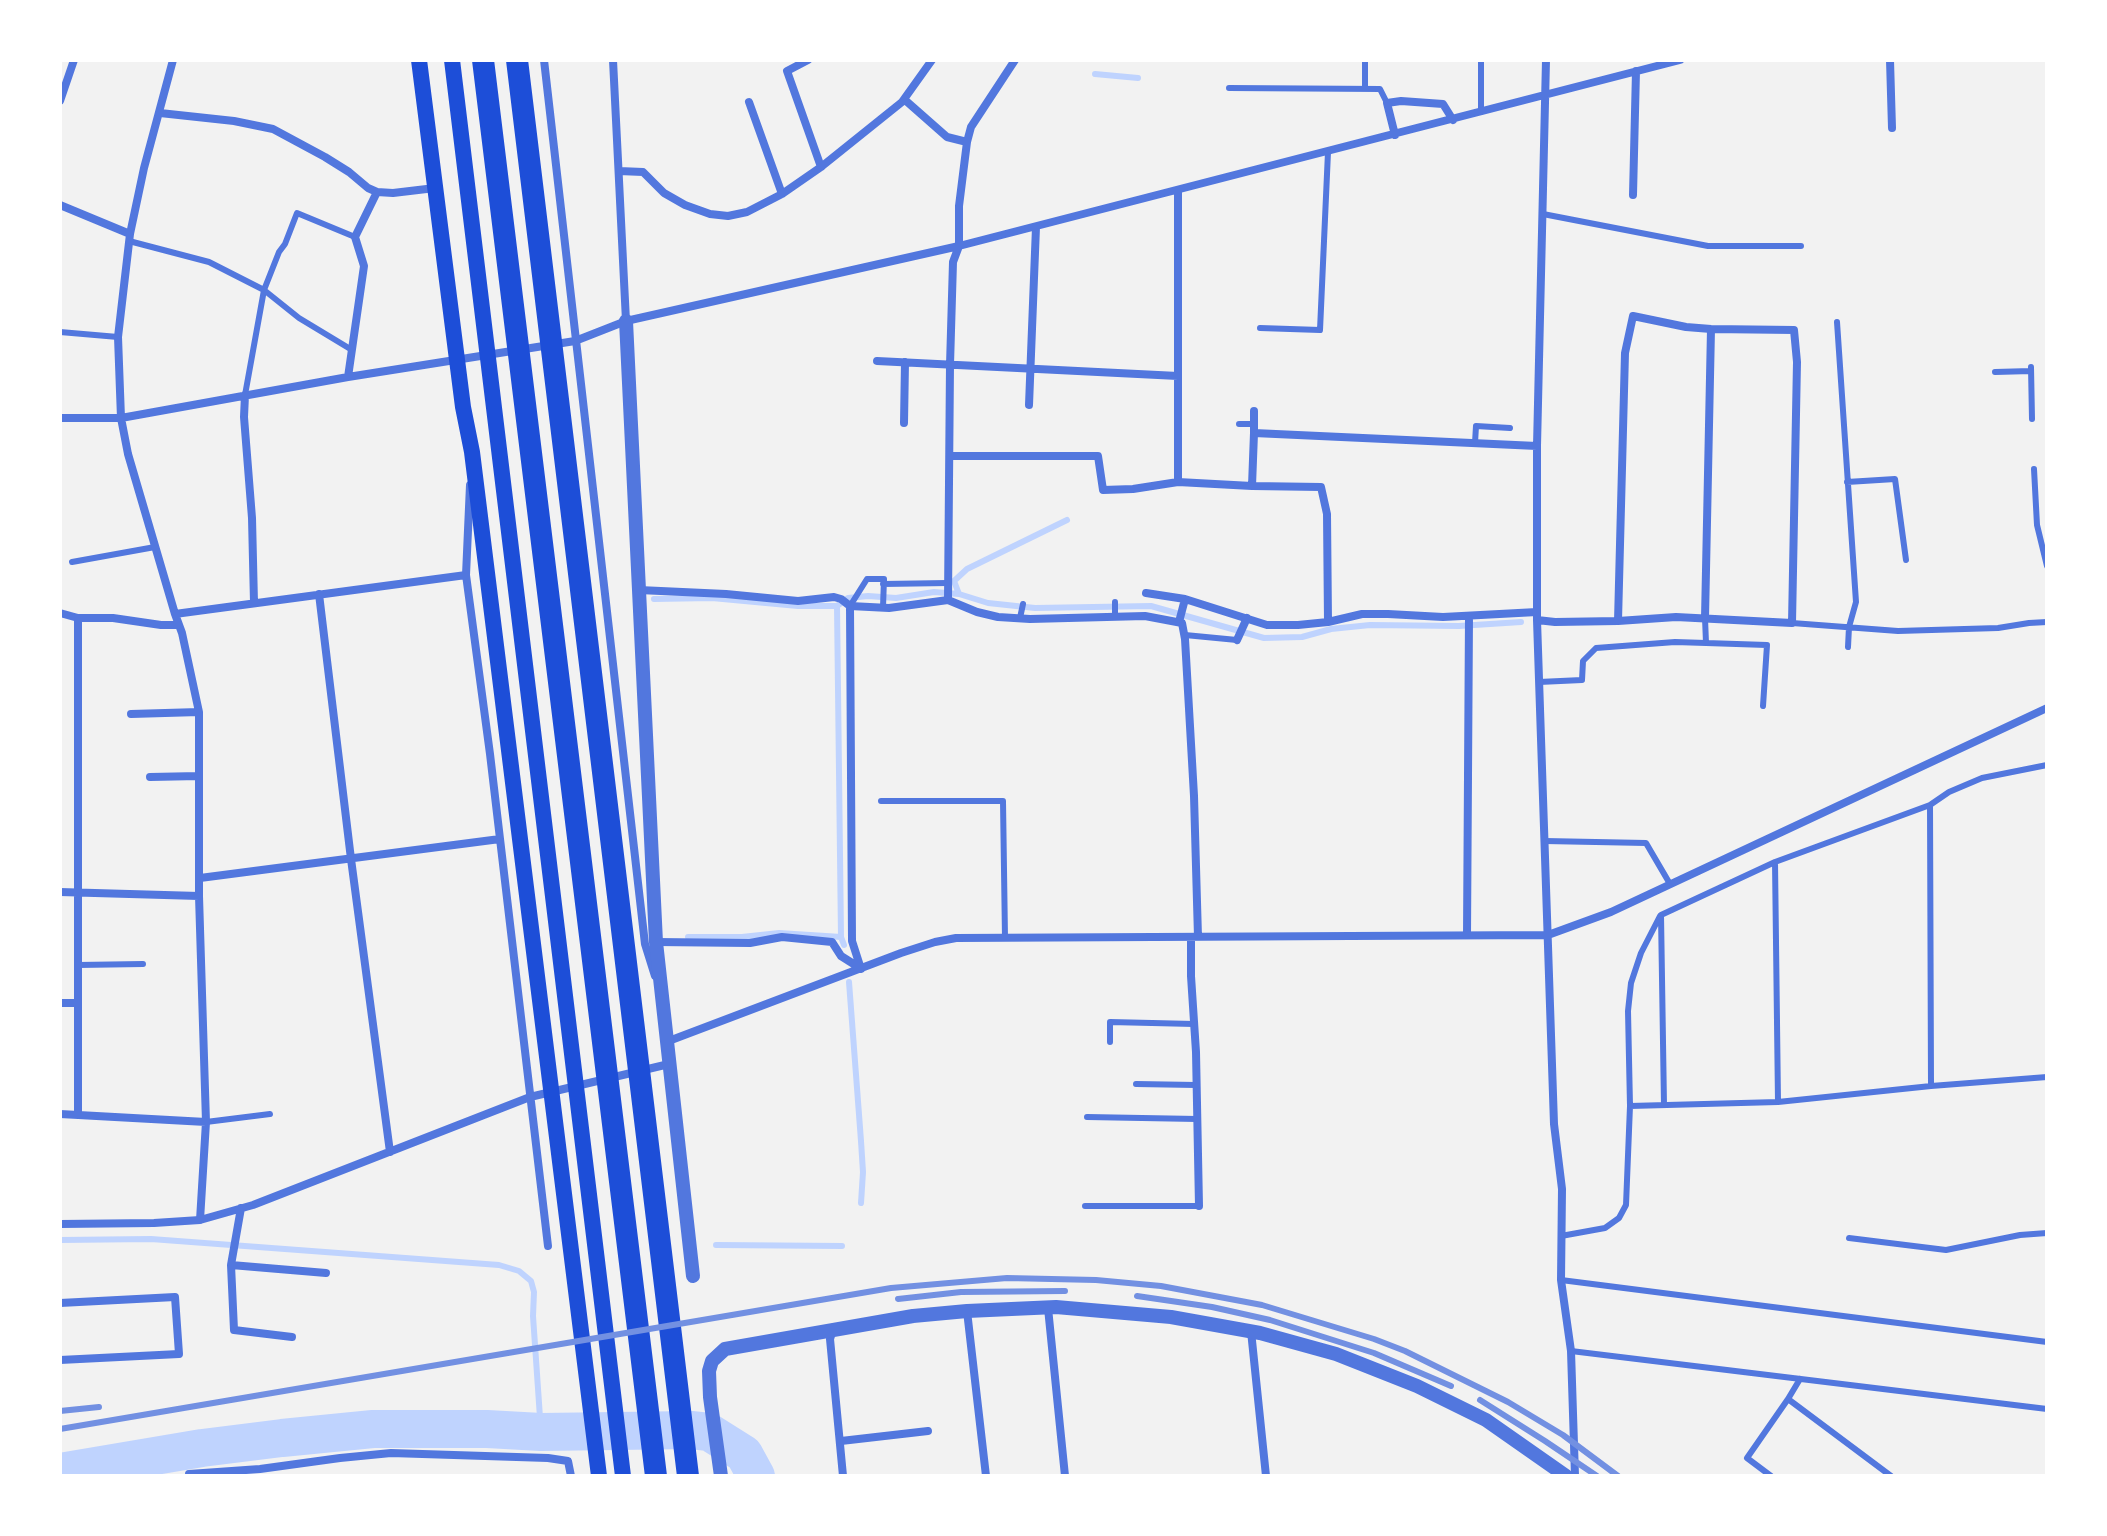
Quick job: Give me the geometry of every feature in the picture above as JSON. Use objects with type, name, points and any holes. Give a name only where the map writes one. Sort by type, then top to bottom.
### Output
[{"type":"highway","points":[[483,60],[656,1476]]},
{"type":"highway","points":[[517,60],[688,1476]]},
{"type":"main road","points":[[419,60],[539,979],[599,1476]]},
{"type":"main road","points":[[452,60],[623,1476]]},
{"type":"street","points":[[60,101],[74,60]]},
{"type":"street","points":[[173,60],[144,168],[130,237],[118,337],[121,418],[128,454],[179,625],[199,712],[199,896],[206,1122],[200,1220]]},
{"type":"street","points":[[544,60],[645,944],[664,1005]]},
{"type":"street","points":[[613,60],[656,942],[693,1276]]},
{"type":"street","points":[[808,60],[787,71],[821,167]]},
{"type":"street","points":[[619,171],[643,172],[664,193],[710,214],[728,216],[747,212],[782,194],[821,167],[905,100],[932,60]]},
{"type":"street","points":[[948,600],[950,365],[953,262],[959,246],[959,206],[971,127],[1015,60]]},
{"type":"street","points":[[1546,60],[1537,446],[1537,616],[1554,1124],[1562,1189],[1561,1280],[1571,1351],[1575,1476]]},
{"type":"street","points":[[60,418],[121,418],[456,358],[575,341],[626,321],[1036,227],[1680,60]]},
{"type":"street","points":[[1890,60],[1892,128]]},
{"type":"street","points":[[1633,195],[1636,71]]},
{"type":"street","points":[[905,100],[947,137],[967,142]]},
{"type":"street","points":[[749,102],[782,194]]},
{"type":"street","points":[[1395,135],[1387,103],[1443,104],[1453,120]]},
{"type":"street","points":[[160,113],[234,121],[273,129],[325,157],[377,192],[435,188]]},
{"type":"street","points":[[1178,190],[1178,482]]},
{"type":"street","points":[[348,377],[364,266],[355,237],[377,192]]},
{"type":"street","points":[[60,205],[130,237]]},
{"type":"street","points":[[1029,405],[1036,227]]},
{"type":"street","points":[[1146,593],[1185,599],[1267,625],[1328,622],[1362,614],[1537,616],[1555,622],[1618,621],[1676,617],[1792,623],[1797,362],[1794,330],[1686,327],[1633,316],[1625,353],[1618,621]]},
{"type":"street","points":[[1705,618],[1711,329]]},
{"type":"street","points":[[877,361],[1178,376]]},
{"type":"street","points":[[904,423],[905,362]]},
{"type":"street","points":[[245,395],[254,603]]},
{"type":"street","points":[[1252,486],[1254,411]]},
{"type":"street","points":[[1254,429],[1537,446]]},
{"type":"street","points":[[472,452],[466,575],[548,1246]]},
{"type":"street","points":[[950,456],[1098,456],[1103,490],[1178,482],[1321,487],[1327,514],[1328,622]]},
{"type":"street","points":[[175,614],[466,575]]},
{"type":"street","points":[[639,590],[798,601],[834,597],[850,606],[883,607],[948,600],[988,614],[1021,611],[1145,616],[1182,623],[1194,796],[1191,976],[1199,1206]]},
{"type":"street","points":[[319,594],[390,1152]]},
{"type":"street","points":[[1179,622],[1185,599]]},
{"type":"street","points":[[850,606],[852,941],[861,969]]},
{"type":"street","points":[[60,613],[78,618],[113,618],[179,625]]},
{"type":"street","points":[[1467,935],[1469,616]]},
{"type":"street","points":[[78,618],[78,1114]]},
{"type":"street","points":[[1237,640],[1247,618]]},
{"type":"street","points":[[666,1042],[935,942],[956,938],[1548,935],[1611,912],[2047,708]]},
{"type":"street","points":[[131,714],[199,712]]},
{"type":"street","points":[[150,777],[199,776]]},
{"type":"street","points":[[200,878],[500,839]]},
{"type":"street","points":[[60,892],[199,896]]},
{"type":"street","points":[[656,942],[750,943],[782,937],[832,942],[841,956],[861,969]]},
{"type":"street","points":[[60,1003],[78,1003]]},
{"type":"street","points":[[60,1224],[200,1220],[241,1208],[530,1097],[669,1064]]},
{"type":"street","points":[[60,1114],[206,1122]]},
{"type":"street","points":[[241,1208],[231,1262],[234,1330],[292,1337]]},
{"type":"street","points":[[231,1262],[326,1273]]},
{"type":"street","points":[[60,1303],[175,1297],[179,1354],[60,1360]]},
{"type":"street","points":[[1048,1308],[1065,1476]]},
{"type":"street","points":[[717,1476],[709,1371],[717,1354],[725,1349],[913,1316],[1048,1308],[1162,1316],[1251,1331],[1336,1354],[1417,1386],[1486,1420],[1566,1476]]},
{"type":"street","points":[[967,1311],[986,1476]]},
{"type":"street","points":[[833,1329],[830,1339],[843,1476]]},
{"type":"street","points":[[1251,1331],[1266,1476]]},
{"type":"street","points":[[841,1441],[928,1431]]},
{"type":"street","points":[[189,1474],[260,1469],[378,1454],[416,1453],[548,1458],[568,1461],[571,1476]]},
{"type":"lane","points":[[1365,60],[1365,89]]},
{"type":"lane","points":[[1481,60],[1481,112]]},
{"type":"lane","points":[[1229,88],[1380,89],[1387,103]]},
{"type":"lane","points":[[1260,328],[1320,330],[1328,152]]},
{"type":"lane","points":[[245,395],[264,290],[297,213],[355,237]]},
{"type":"lane","points":[[1543,214],[1708,246],[1801,246]]},
{"type":"lane","points":[[130,237],[209,262],[264,290],[299,318],[352,350]]},
{"type":"lane","points":[[1837,322],[1856,602],[1849,627],[1848,647]]},
{"type":"lane","points":[[60,332],[118,337]]},
{"type":"lane","points":[[1995,372],[2031,369],[2032,419]]},
{"type":"lane","points":[[1239,424],[1254,429]]},
{"type":"lane","points":[[1475,443],[1476,426],[1510,428]]},
{"type":"lane","points":[[2034,469],[2037,525],[2047,566]]},
{"type":"lane","points":[[1847,482],[1895,479],[1906,560]]},
{"type":"lane","points":[[72,562],[155,547]]},
{"type":"lane","points":[[850,606],[867,579],[884,579],[883,607]]},
{"type":"lane","points":[[883,587],[949,586]]},
{"type":"lane","points":[[1115,602],[1115,616]]},
{"type":"lane","points":[[1705,618],[1706,643]]},
{"type":"lane","points":[[1792,623],[1898,631],[1998,628],[2047,622]]},
{"type":"lane","points":[[1185,635],[1237,640]]},
{"type":"lane","points":[[1539,682],[1582,680],[1583,661],[1596,648],[1675,642],[1767,645],[1763,706]]},
{"type":"lane","points":[[1561,1236],[1605,1228],[1619,1218],[1626,1205],[1631,983],[1649,934],[1661,915],[1775,862],[1930,805],[1949,792],[1982,778],[2047,765]]},
{"type":"lane","points":[[881,801],[1003,801],[1005,938]]},
{"type":"lane","points":[[1930,805],[1931,1086]]},
{"type":"lane","points":[[1545,841],[1646,843],[1670,884]]},
{"type":"lane","points":[[1775,862],[1778,1102]]},
{"type":"lane","points":[[1661,915],[1664,1105]]},
{"type":"lane","points":[[78,965],[143,964]]},
{"type":"lane","points":[[1110,1042],[1110,1022],[1194,1024]]},
{"type":"lane","points":[[1630,1106],[1778,1102],[2047,1077]]},
{"type":"lane","points":[[1136,1084],[1196,1085]]},
{"type":"lane","points":[[206,1122],[270,1114]]},
{"type":"lane","points":[[1087,1117],[1197,1119]]},
{"type":"lane","points":[[1085,1206],[1199,1206]]},
{"type":"lane","points":[[1849,1238],[1946,1250],[2020,1235],[2047,1233]]},
{"type":"lane","points":[[1561,1280],[2047,1342]]},
{"type":"lane","points":[[1571,1351],[2047,1409]]},
{"type":"lane","points":[[1771,1476],[1747,1458],[1800,1379]]},
{"type":"lane","points":[[1788,1399],[1891,1476]]},
{"type":"waterway","points":[[1095,74],[1138,78]]},
{"type":"waterway","points":[[959,594],[954,581],[967,569],[1067,520]]},
{"type":"waterway","points":[[837,606],[848,598],[896,598],[934,592],[959,594],[988,603],[1035,608],[1151,606],[1264,638],[1302,637],[1331,629],[1370,625],[1459,626],[1521,622]]},
{"type":"waterway","points":[[654,599],[712,598],[798,606],[837,606],[841,937],[844,945]]},
{"type":"waterway","points":[[688,937],[779,933],[841,937]]},
{"type":"waterway","points":[[849,982],[863,1172],[861,1203]]},
{"type":"waterway","points":[[60,1240],[151,1239],[499,1265],[519,1271],[531,1281],[534,1292],[541,1432]]},
{"type":"waterway","points":[[716,1245],[842,1246]]},
{"type":"waterway","points":[[60,1472],[202,1448],[373,1429],[541,1432],[691,1430],[709,1432],[744,1454],[756,1476]]},
{"type":"railway","points":[[60,1429],[891,1288],[1007,1278],[1096,1280],[1161,1286],[1262,1305],[1374,1339],[1508,1402],[1563,1435],[1618,1476]]},
{"type":"railway","points":[[898,1299],[961,1292],[1065,1291]]},
{"type":"railway","points":[[1137,1296],[1212,1307],[1270,1320],[1374,1353],[1451,1386]]},
{"type":"railway","points":[[1480,1400],[1597,1476]]},
{"type":"railway","points":[[60,1411],[99,1407]]}]
